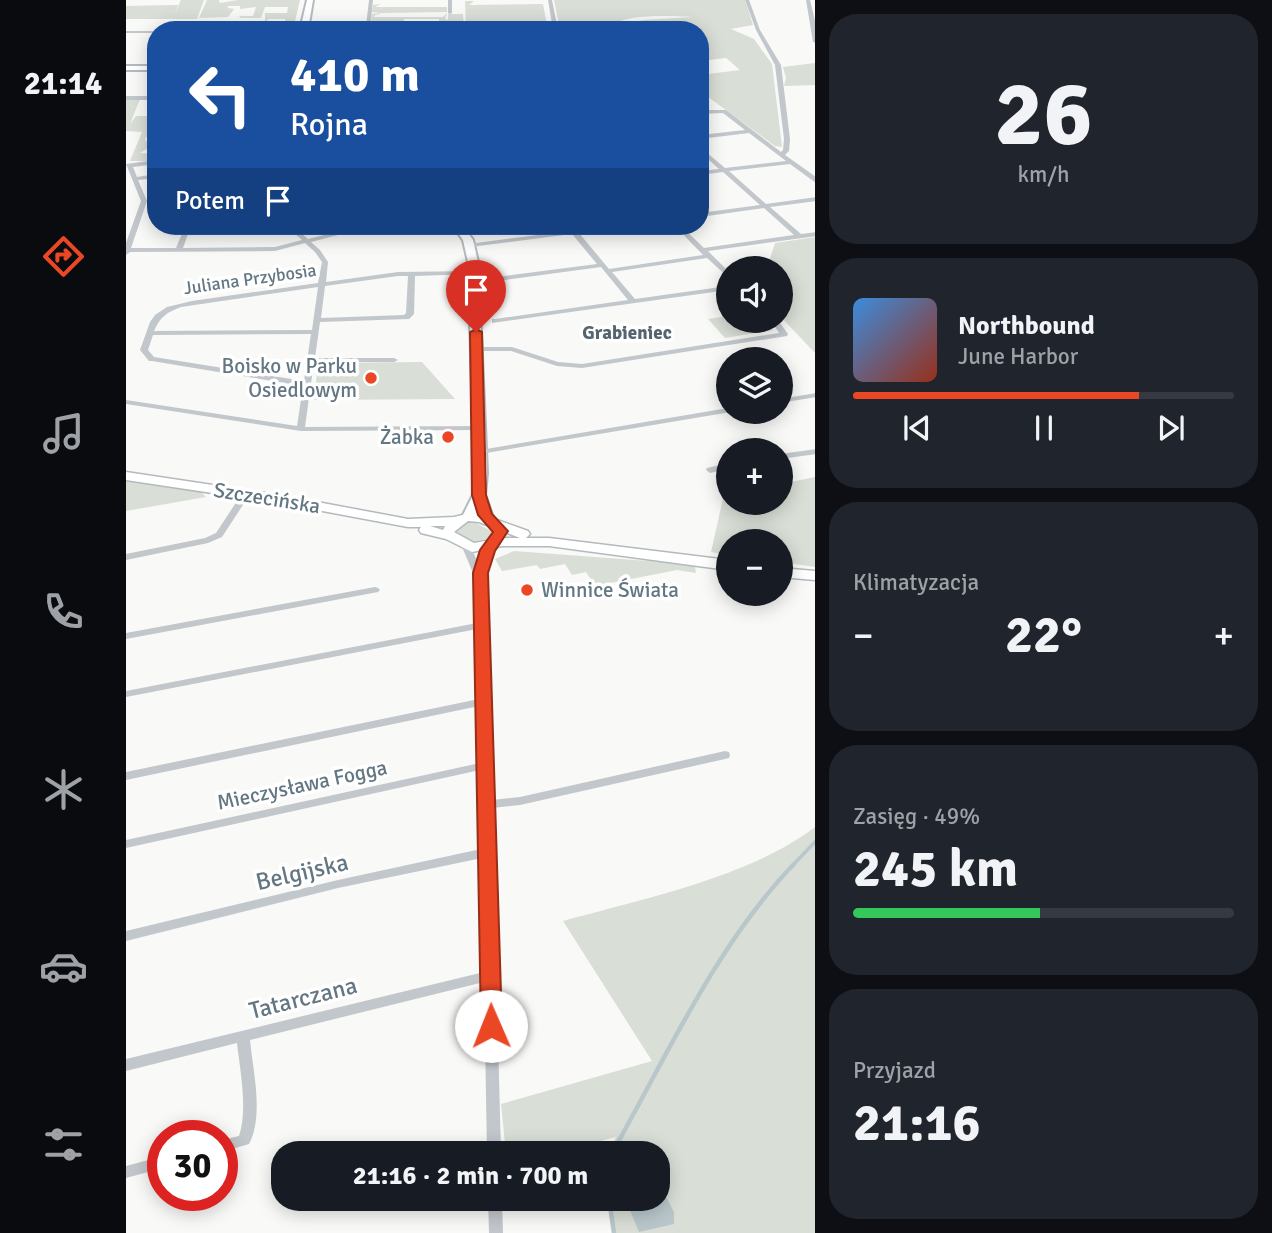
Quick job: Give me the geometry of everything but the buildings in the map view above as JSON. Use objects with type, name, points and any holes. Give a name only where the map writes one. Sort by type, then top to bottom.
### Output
[{"type":"main road","name":"Szczecińska","points":[[126,476],[408,523],[420,529],[494,524]]},
{"type":"main road","points":[[494,524],[549,542]]},
{"type":"main road","points":[[492,545],[500,534],[494,524]]},
{"type":"main road","points":[[458,525],[467,547],[549,542],[716,563]]},
{"type":"main road","points":[[793,573],[815,576]]},
{"type":"street","points":[[306,21],[310,0]]},
{"type":"street","points":[[369,21],[371,0]]},
{"type":"street","points":[[450,0],[450,13]]},
{"type":"street","points":[[550,0],[554,21]]},
{"type":"street","points":[[747,0],[758,30],[778,65],[787,139],[786,151],[782,154]]},
{"type":"street","points":[[811,4],[815,42]]},
{"type":"street","points":[[126,32],[147,32]]},
{"type":"street","points":[[126,68],[147,68]]},
{"type":"street","points":[[126,98],[147,98]]},
{"type":"street","points":[[709,111],[722,110],[815,181]]},
{"type":"street","points":[[709,136],[751,131]]},
{"type":"street","points":[[709,157],[799,236]]},
{"type":"street","points":[[709,172],[791,162]]},
{"type":"street","points":[[131,171],[144,205],[127,252],[275,248],[334,235]]},
{"type":"street","points":[[709,214],[815,199]]},
{"type":"street","points":[[702,250],[815,234]]},
{"type":"street","points":[[178,250],[184,235]]},
{"type":"street","points":[[300,235],[324,258],[301,429]]},
{"type":"street","points":[[464,235],[470,245],[473,277],[481,453],[479,495],[494,524]]},
{"type":"street","points":[[470,245],[533,235]]},
{"type":"street","points":[[576,235],[634,302]]},
{"type":"street","points":[[687,235],[716,264]]},
{"type":"street","name":"Juliana Przybosia","points":[[150,333],[156,315],[172,307],[322,285],[412,273],[473,277],[604,268],[708,256]]},
{"type":"street","points":[[317,320],[406,317],[410,314],[412,273]]},
{"type":"street","points":[[495,321],[716,290]]},
{"type":"street","points":[[308,384],[160,362],[148,357],[144,350],[150,333],[315,332]]},
{"type":"street","points":[[476,349],[512,349],[557,364],[587,365],[782,333]]},
{"type":"street","points":[[311,360],[394,360]]},
{"type":"street","points":[[793,399],[815,395]]},
{"type":"street","points":[[126,402],[301,429],[480,428]]},
{"type":"street","points":[[481,453],[716,412]]},
{"type":"street","points":[[793,455],[815,451]]},
{"type":"street","points":[[710,470],[716,469]]},
{"type":"street","points":[[126,557],[208,540],[219,534],[246,494]]},
{"type":"street","points":[[458,525],[479,495]]},
{"type":"street","points":[[492,545],[481,573],[494,1141]]},
{"type":"street","points":[[467,547],[481,573]]},
{"type":"street","points":[[126,636],[375,590]]},
{"type":"street","points":[[126,694],[483,625]]},
{"type":"street","points":[[126,776],[485,701]]},
{"type":"street","points":[[487,804],[520,801],[725,754]]},
{"type":"street","name":"Mieczysława Fogga","points":[[126,844],[487,765]]},
{"type":"street","name":"Belgijska","points":[[126,936],[338,884],[488,852]]},
{"type":"street","name":"Tatarczana","points":[[126,1065],[490,975]]},
{"type":"street","points":[[238,1141],[243,1140],[250,1121],[243,1036]]},
{"type":"street","points":[[126,1172],[147,1166]]},
{"type":"street","points":[[495,1211],[496,1233]]},
{"type":"shaded area","points":[[181,0],[204,0],[197,19],[126,19],[126,6],[178,5],[175,14]]},
{"type":"shaded area","points":[[207,0],[219,0],[220,3],[238,0],[300,0],[295,21],[265,21],[265,13],[287,13],[288,7],[265,7],[261,18],[241,18],[239,16],[253,16],[256,7],[240,9],[240,6],[228,6],[234,9],[228,17],[199,18]]},
{"type":"shaded area","points":[[554,0],[745,0],[753,25],[731,29],[754,39],[772,64],[782,147],[775,146],[709,98],[709,74],[740,70],[726,58],[709,60],[709,21],[638,21],[692,17],[661,16],[622,21],[558,21]]},
{"type":"shaded area","points":[[465,1],[474,1],[469,5],[543,4],[546,21],[466,21]]},
{"type":"shaded area","points":[[373,5],[447,7],[447,12],[372,12]]},
{"type":"shaded area","points":[[380,13],[374,17],[443,17],[447,13],[445,19],[448,20],[448,14],[463,14],[463,21],[371,21],[372,14]]},
{"type":"shaded area","points":[[815,63],[815,85],[784,86],[786,78],[783,67]]},
{"type":"shaded area","points":[[126,99],[140,99],[130,124],[136,116],[147,116],[147,149],[140,153],[147,153],[147,161],[130,161],[142,132],[126,131]]},
{"type":"shaded area","points":[[815,237],[815,353],[793,330],[793,256],[771,256],[775,243]]},
{"type":"shaded area","points":[[716,318],[716,328],[708,319]]},
{"type":"shaded area","points":[[721,333],[755,333],[725,338]]},
{"type":"shaded area","points":[[422,362],[455,399],[314,400],[318,363]]},
{"type":"shaded area","points":[[815,477],[815,567],[793,564],[793,529],[716,529],[719,515],[793,515],[793,482]]},
{"type":"shaded area","points":[[126,481],[201,492],[206,497],[126,511]]},
{"type":"shaded area","points":[[474,522],[495,533],[491,538],[471,542],[455,532],[461,524]]},
{"type":"shaded area","points":[[716,530],[716,553],[711,552]]},
{"type":"shaded area","points":[[514,551],[675,563],[695,566],[696,573],[677,570],[595,586],[586,572],[572,575],[565,564],[540,569],[537,565],[502,571],[495,559]]},
{"type":"shaded area","points":[[815,827],[815,1233],[612,1233],[610,1211],[670,1211],[670,1141],[614,1141],[616,1137],[601,1141],[505,1141],[501,1104],[652,1061],[563,921],[660,895],[728,873],[789,844]]},
{"type":"shaded area","points":[[670,1204],[674,1212],[674,1224],[639,1232],[630,1211],[670,1211]]},
{"type":"waterway","points":[[792,866],[815,842]]},
{"type":"waterway","points":[[618,1141],[717,965],[740,930],[794,864]]},
{"type":"waterway","points":[[611,1211],[614,1233]]},
{"type":"place","name":"Boisko w Parku Osiedlowym","points":[[371,378]]},
{"type":"place","name":"Żabka","points":[[448,437]]},
{"type":"place","name":"Winnice Świata","points":[[527,590]]},
{"type":"district","name":"Grabieniec","points":[[627,333]]},
{"type":"route","points":[[476,332],[481,453],[479,495],[483,499],[488,520],[501,531],[487,550],[485,566],[481,573],[491,1026]]}]
